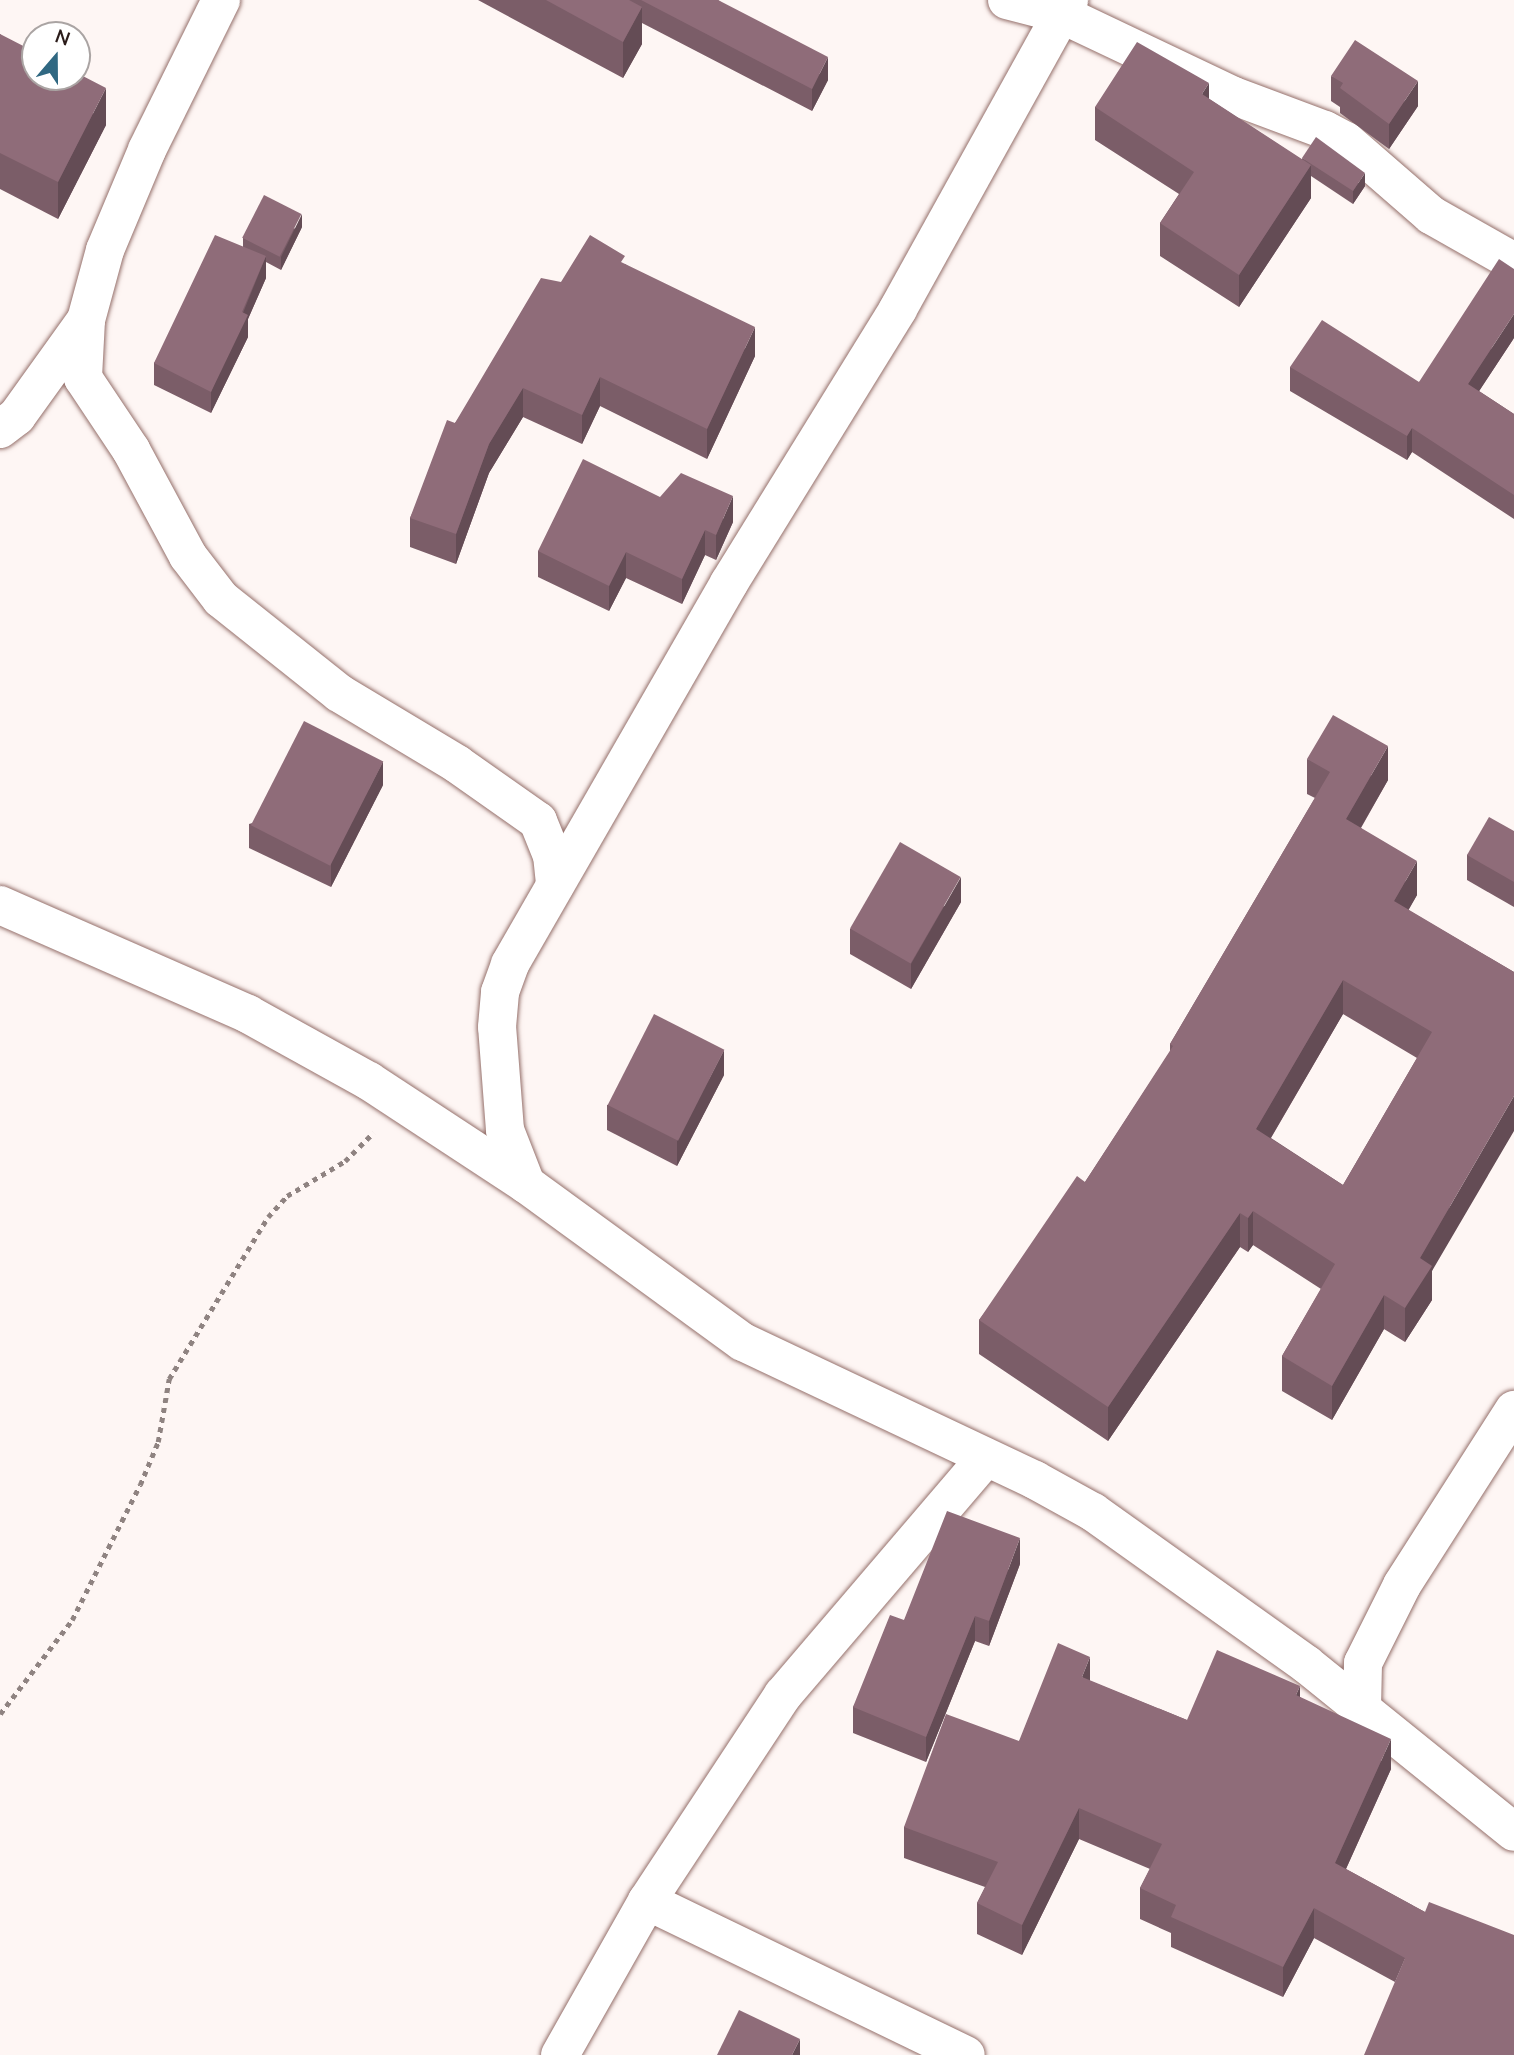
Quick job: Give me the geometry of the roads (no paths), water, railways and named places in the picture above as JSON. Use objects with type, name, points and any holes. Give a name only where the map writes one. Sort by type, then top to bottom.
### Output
[{"type":"street","points":[[221,0],[147,150],[105,250],[86,320],[83,378],[131,450],[188,556],[221,599],[339,692],[457,764],[538,821],[552,855],[555,885]]},
{"type":"street","points":[[1007,0],[1065,7],[1234,96],[1346,141],[1431,215],[1514,262]]},
{"type":"street","points":[[526,1184],[505,1129],[497,1027],[500,992],[510,964],[729,583],[898,309],[1065,7]]},
{"type":"street","points":[[0,429],[17,416],[86,320]]},
{"type":"street","points":[[0,905],[248,1014],[396,1099],[526,1184],[743,1342],[984,1460],[1035,1480],[1093,1513],[1362,1708],[1514,1832]]},
{"type":"street","points":[[1362,1708],[1363,1662],[1390,1607],[1514,1410]]},
{"type":"street","points":[[560,2055],[647,1901],[783,1695],[984,1460]]},
{"type":"street","points":[[647,1901],[966,2055]]}]
